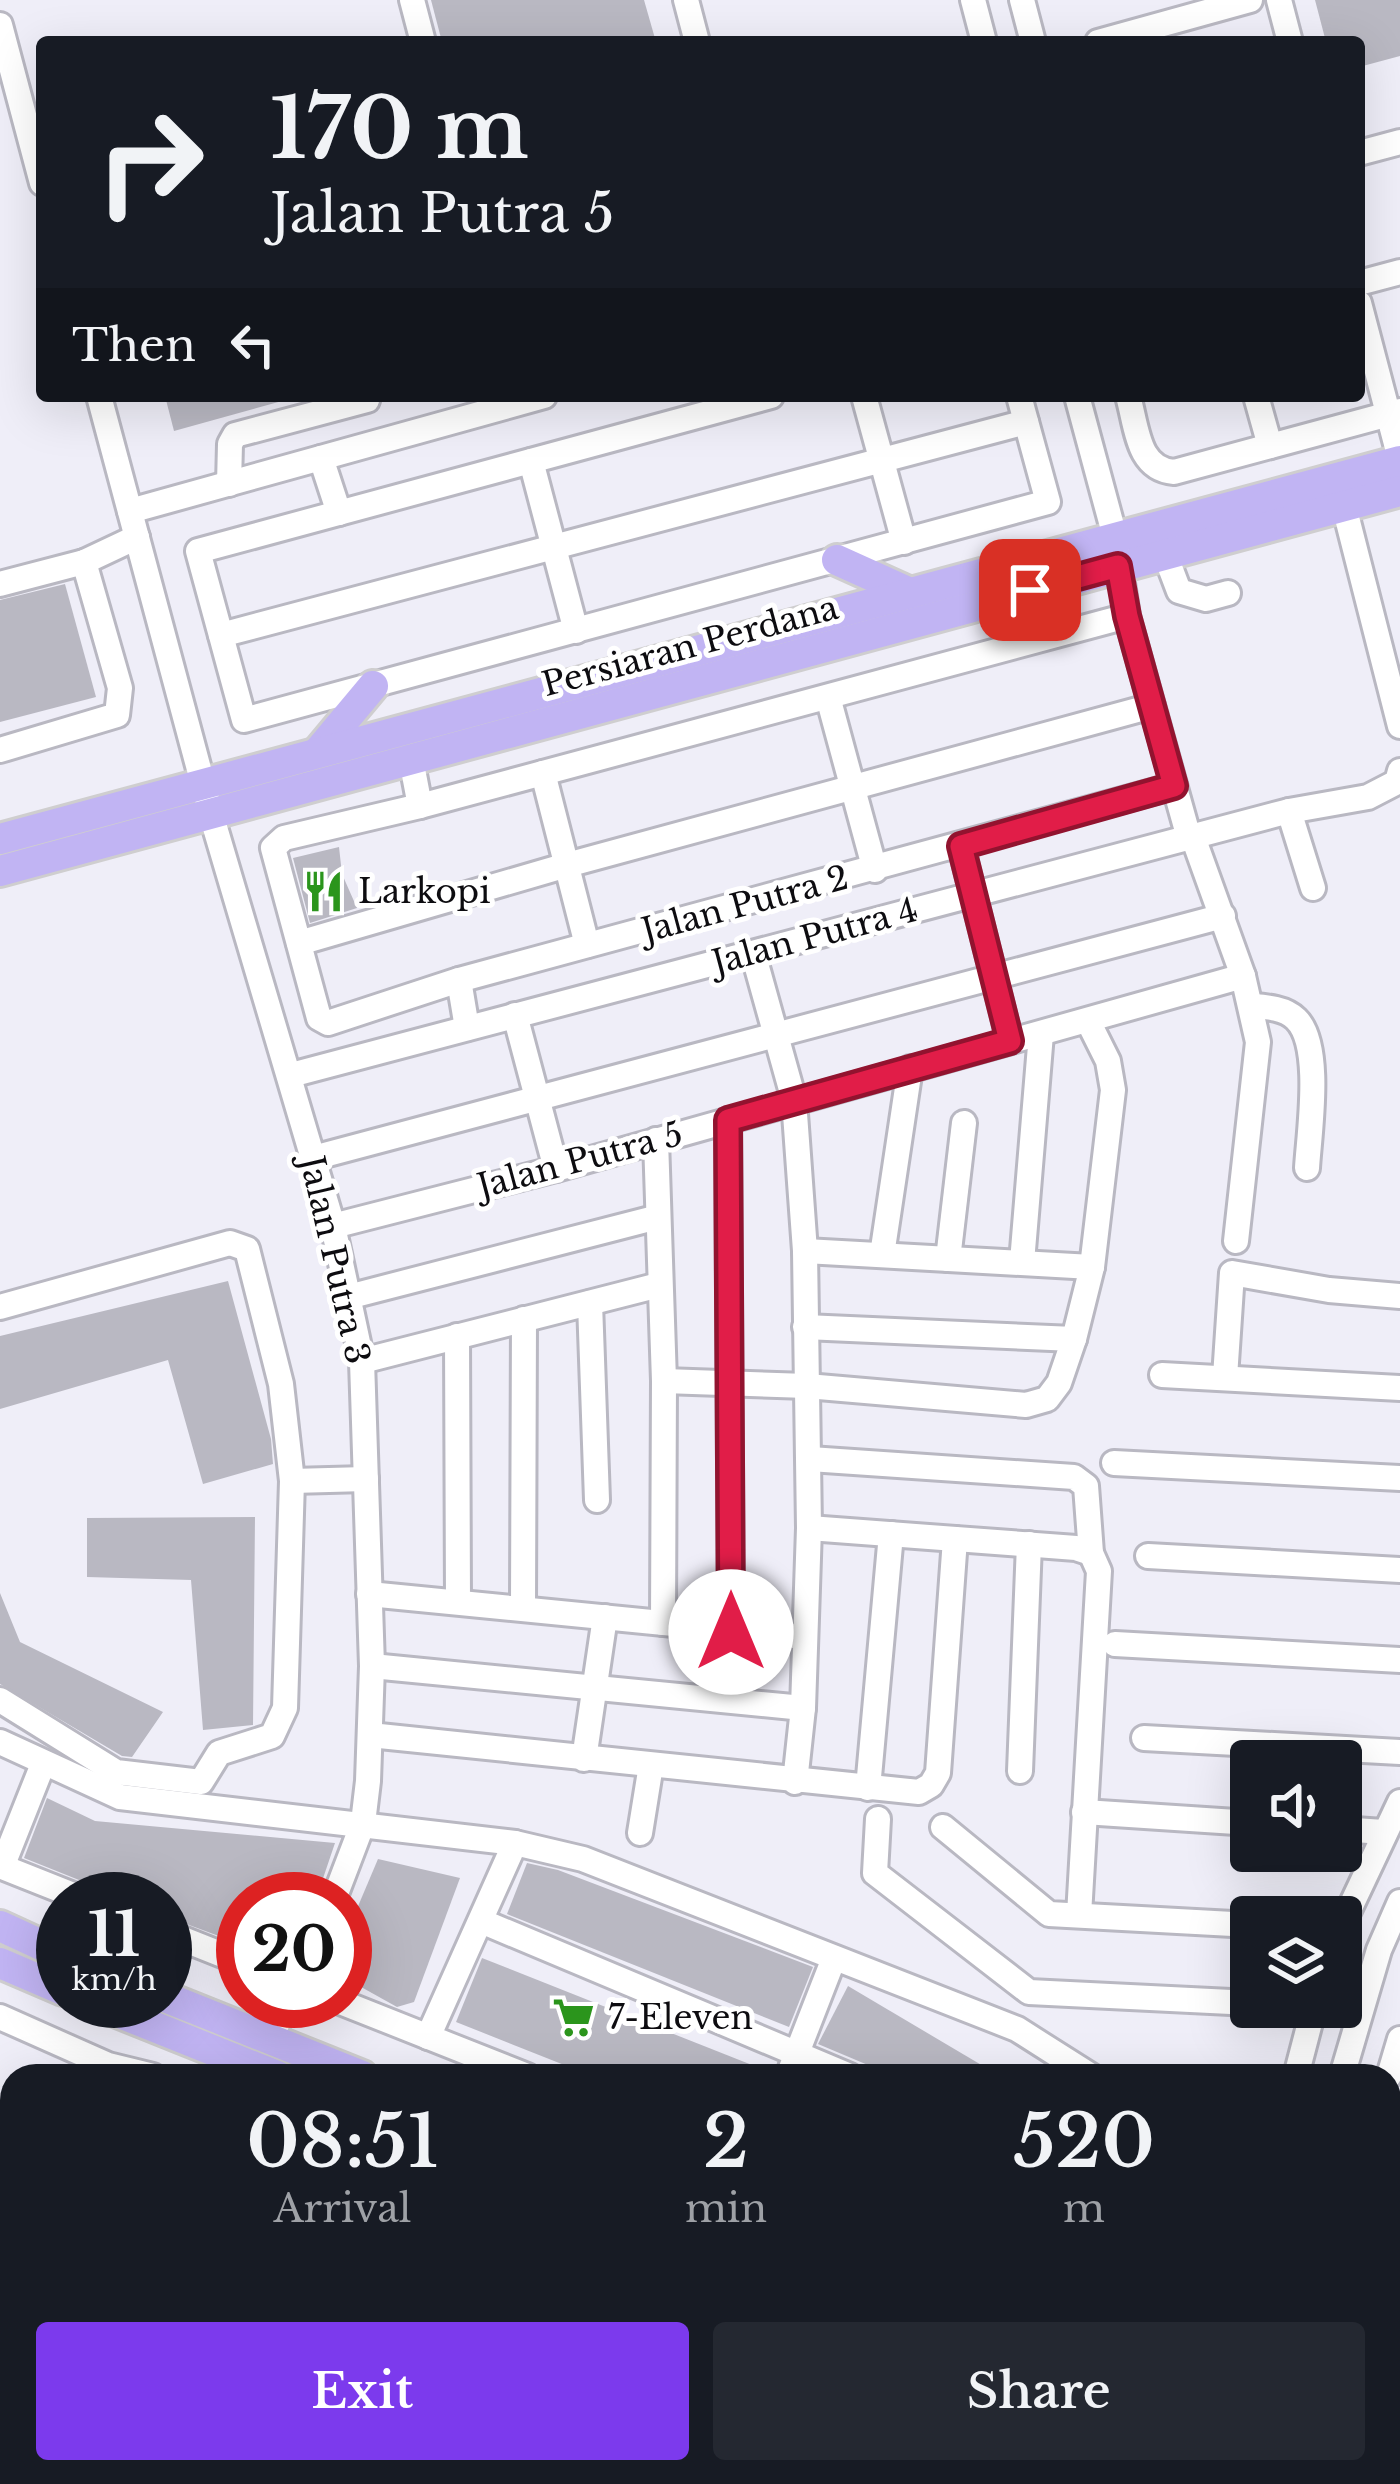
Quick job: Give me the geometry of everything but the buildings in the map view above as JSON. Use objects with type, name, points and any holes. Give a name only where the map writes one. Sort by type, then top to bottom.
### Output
[{"type":"main road","name":"Persiaran Perdana","points":[[0,838],[411,759],[1116,552],[1400,460]]},
{"type":"main road","name":"Persiaran Perdana","points":[[0,871],[207,799],[317,753],[910,592],[1116,552],[1165,554],[1400,491]]},
{"type":"main road","points":[[837,560],[910,592]]},
{"type":"main road","points":[[317,753],[373,686]]},
{"type":"main road","points":[[0,1926],[36,1942]]},
{"type":"main road","points":[[0,1963],[36,1978]]},
{"type":"main road","points":[[192,2008],[332,2064]]},
{"type":"main road","points":[[157,2028],[247,2064]]},
{"type":"street","points":[[412,0],[421,36]]},
{"type":"street","points":[[686,0],[696,36]]},
{"type":"street","points":[[973,0],[982,36]]},
{"type":"street","points":[[1022,0],[1031,36]]},
{"type":"street","points":[[1148,0],[1157,34],[1250,0]]},
{"type":"street","points":[[1279,0],[1288,36]]},
{"type":"street","points":[[0,25],[36,160]]},
{"type":"street","points":[[1365,151],[1400,142]]},
{"type":"street","points":[[1365,281],[1400,272]]},
{"type":"street","points":[[1365,323],[1394,412],[1400,460]]},
{"type":"street","name":"Jalan Putra 3","points":[[101,402],[207,799],[333,1226],[362,1361],[370,1736],[363,1823],[344,1872]]},
{"type":"street","points":[[229,484],[230,444],[236,435],[360,402]]},
{"type":"street","points":[[130,512],[515,402]]},
{"type":"street","points":[[749,402],[199,551],[244,721],[1048,502],[1021,402]]},
{"type":"street","points":[[866,402],[904,542]]},
{"type":"street","points":[[1078,402],[1127,616],[1174,786],[1252,1006],[1258,1042],[1236,1241]]},
{"type":"street","points":[[1131,402],[1146,460],[1159,471],[1174,472],[1394,412]]},
{"type":"street","points":[[1258,402],[1270,446]]},
{"type":"street","points":[[221,635],[1026,422]]},
{"type":"street","points":[[321,458],[339,513]]},
{"type":"street","points":[[531,461],[576,631]]},
{"type":"street","points":[[1344,506],[1400,727]]},
{"type":"street","points":[[0,584],[84,562],[137,537]]},
{"type":"street","points":[[1165,554],[1180,591],[1206,599],[1228,593]]},
{"type":"street","points":[[0,750],[117,715],[120,688],[84,562]]},
{"type":"street","points":[[1127,616],[420,806],[284,838],[273,848],[299,943],[1152,706]]},
{"type":"street","points":[[828,697],[874,870]]},
{"type":"street","points":[[411,759],[420,806]]},
{"type":"street","name":"Jalan Putra 4","points":[[291,1075],[1288,811],[1368,797],[1396,782],[1400,771]]},
{"type":"street","points":[[543,773],[587,945]]},
{"type":"street","name":"Jalan Putra 2","points":[[299,943],[319,1018],[328,1023],[459,980],[1174,786]]},
{"type":"street","points":[[1288,811],[1313,888]]},
{"type":"street","points":[[961,846],[1010,1041]]},
{"type":"street","points":[[313,1158],[1223,916]]},
{"type":"street","points":[[753,953],[794,1100],[805,1250],[810,1459],[795,1782]]},
{"type":"street","name":"Jalan Putra 5","points":[[333,1226],[556,1169],[1243,976]]},
{"type":"street","points":[[459,980],[467,1028]]},
{"type":"street","points":[[1252,1006],[1274,1007],[1298,1020],[1312,1052],[1307,1168]]},
{"type":"street","points":[[515,1016],[556,1169]]},
{"type":"street","points":[[664,1382],[807,1386],[1026,1406],[1046,1399],[1059,1383],[1092,1267],[1113,1090],[1108,1061],[1088,1022]]},
{"type":"street","points":[[1022,1262],[1041,1034]]},
{"type":"street","points":[[882,1256],[910,1067]]},
{"type":"street","points":[[728,1120],[731,1632]]},
{"type":"street","points":[[947,1259],[964,1123]]},
{"type":"street","points":[[656,1140],[664,1382],[663,1623]]},
{"type":"street","points":[[348,1297],[658,1217]]},
{"type":"street","points":[[0,1307],[230,1243],[247,1249],[281,1384],[292,1481],[285,1708],[272,1736],[218,1753],[200,1782],[181,1783],[116,1772],[0,1700]]},
{"type":"street","points":[[805,1250],[1092,1267]]},
{"type":"street","points":[[1225,1377],[1232,1273],[1329,1290],[1400,1296]]},
{"type":"street","points":[[362,1361],[659,1285]]},
{"type":"street","points":[[590,1303],[597,1500]]},
{"type":"street","points":[[523,1607],[524,1319]]},
{"type":"street","points":[[805,1327],[1074,1339]]},
{"type":"street","points":[[457,1336],[458,1602]]},
{"type":"street","points":[[1162,1375],[1400,1388]]},
{"type":"street","points":[[810,1459],[1079,1478],[1088,1491],[1091,1553],[1099,1570],[1079,1916]]},
{"type":"street","points":[[1114,1463],[1400,1478]]},
{"type":"street","points":[[292,1481],[366,1479]]},
{"type":"street","points":[[808,1528],[1076,1548],[1091,1553]]},
{"type":"street","points":[[868,1788],[891,1534]]},
{"type":"street","points":[[370,1736],[919,1792],[938,1773],[955,1539]]},
{"type":"street","points":[[1019,1771],[1029,1544]]},
{"type":"street","points":[[1148,1556],[1400,1570]]},
{"type":"street","points":[[369,1594],[805,1637]]},
{"type":"street","points":[[584,1759],[605,1617]]},
{"type":"street","points":[[1115,1644],[1400,1660]]},
{"type":"street","points":[[372,1666],[802,1708]]},
{"type":"street","points":[[1144,1738],[1400,1752]]},
{"type":"street","points":[[0,1742],[119,1798],[363,1823],[515,1843],[584,1859],[1017,2029],[1072,2064]]},
{"type":"street","points":[[36,1880],[1,1866],[43,1765]]},
{"type":"street","points":[[640,1833],[651,1765]]},
{"type":"street","points":[[1355,1896],[1400,1802]]},
{"type":"street","points":[[1084,1812],[1230,1822]]},
{"type":"street","points":[[878,1819],[875,1874],[1029,1992],[1230,2002]]},
{"type":"street","points":[[943,1827],[1048,1914],[1230,1924]]},
{"type":"street","points":[[1362,1830],[1383,1832]]},
{"type":"street","points":[[428,2037],[515,1843]]},
{"type":"street","points":[[1346,2064],[1379,1950],[1400,1901]]},
{"type":"street","points":[[481,1921],[789,2064]]},
{"type":"street","points":[[794,2064],[834,1958]]},
{"type":"street","points":[[372,2015],[496,2064]]},
{"type":"street","points":[[0,2018],[101,2064]]},
{"type":"street","points":[[270,2039],[275,2028]]},
{"type":"street","points":[[1299,2064],[1309,2028]]},
{"type":"place","name":"Larkopi","points":[[324,891]]},
{"type":"place","name":"7-Eleven","points":[[574,2017]]},
{"type":"route","points":[[731,1632],[728,1120],[1010,1041],[961,846],[1174,786],[1127,616],[1118,566],[1030,590]]}]
